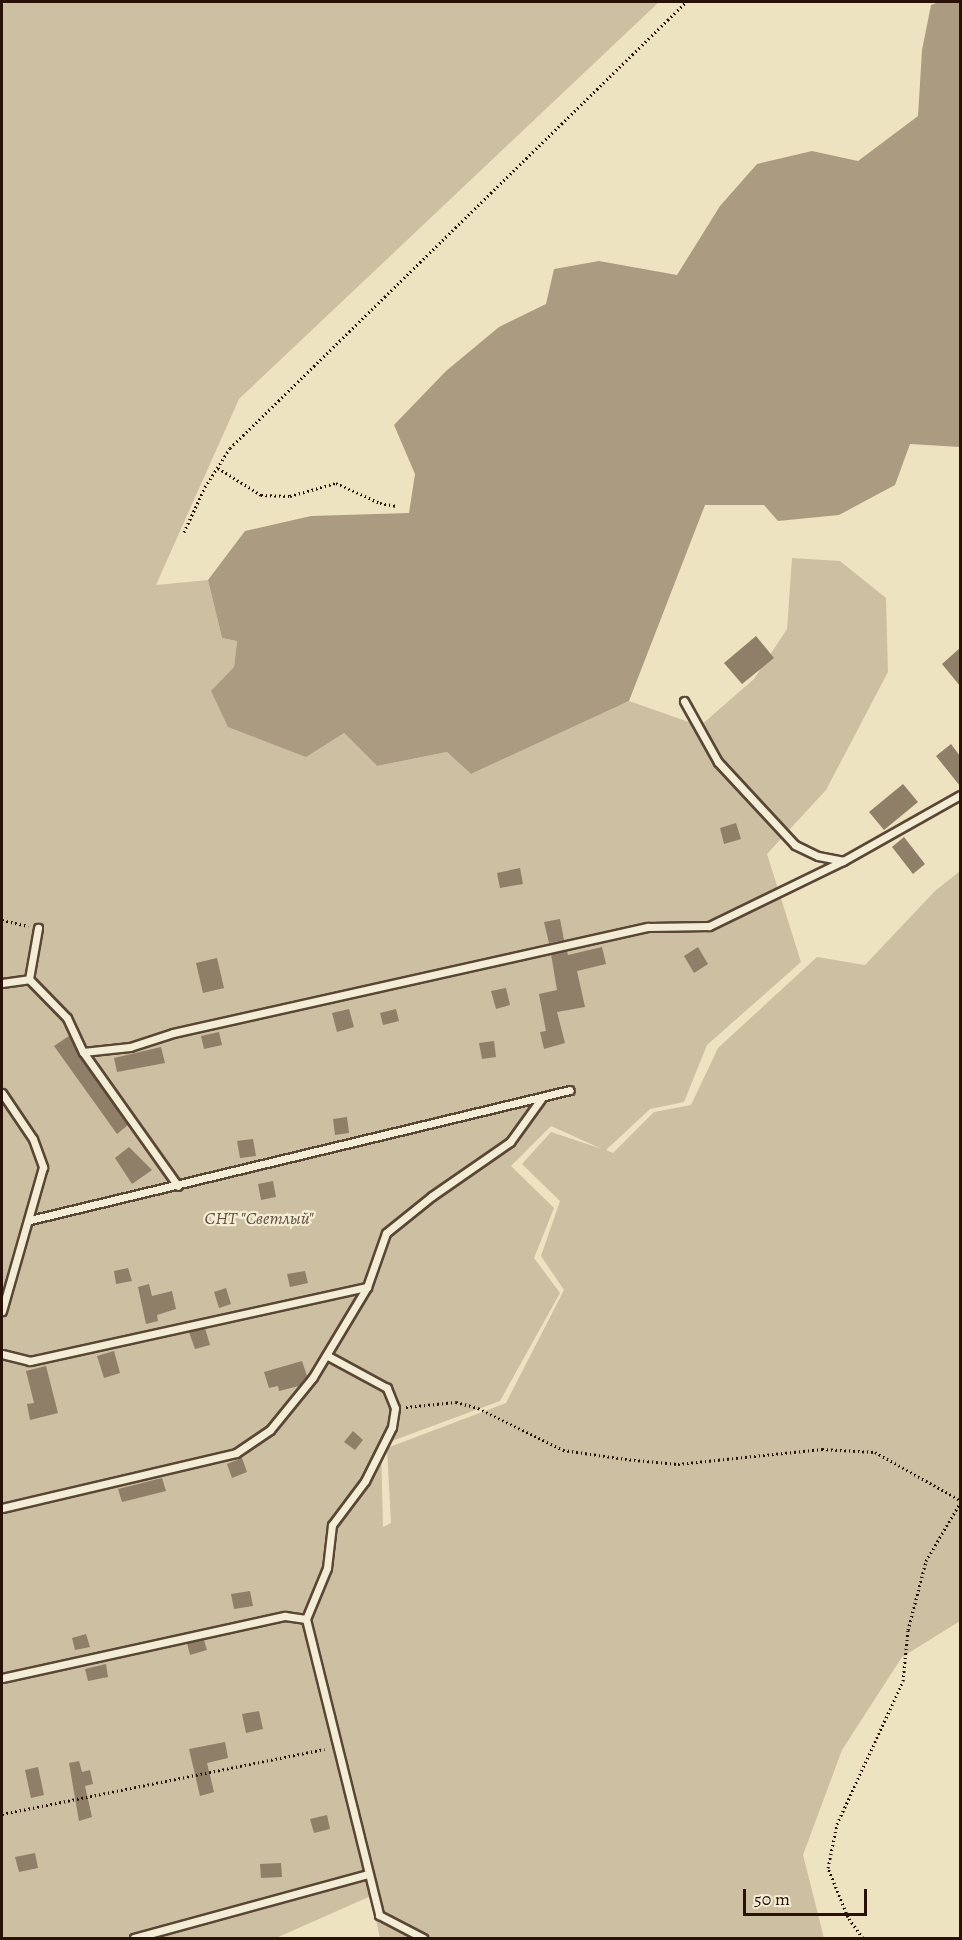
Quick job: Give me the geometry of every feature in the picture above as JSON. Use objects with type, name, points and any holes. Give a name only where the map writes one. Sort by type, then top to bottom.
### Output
[{"type":"lane","points":[[684,701],[718,762],[795,845],[818,856],[843,861]]},
{"type":"lane","points":[[83,1052],[130,1047],[173,1033],[648,927],[709,926],[843,861],[960,795]]},
{"type":"lane","points":[[29,979],[38,928]]},
{"type":"lane","points":[[29,979],[67,1018],[83,1052],[178,1186]]},
{"type":"lane","points":[[2,983],[29,979]]},
{"type":"lane","points":[[30,1220],[570,1090]]},
{"type":"lane","points":[[2,1093],[33,1139],[43,1167],[30,1220],[2,1311]]},
{"type":"lane","points":[[2,1508],[236,1453],[270,1430],[326,1355],[367,1287],[386,1233],[432,1196],[510,1142],[540,1099]]},
{"type":"lane","points":[[2,1354],[30,1361],[367,1287]]},
{"type":"lane","points":[[326,1355],[387,1388],[395,1408],[392,1427],[364,1481],[332,1525],[327,1568],[306,1619],[379,1915],[423,1938]]},
{"type":"lane","points":[[2,1678],[285,1616],[306,1619]]},
{"type":"lane","points":[[134,1938],[368,1874]]},
{"type":"path","points":[[184,532],[230,448],[686,2]]},
{"type":"path","points":[[218,468],[261,495],[290,496],[336,483],[380,503],[397,506]]},
{"type":"path","points":[[2,920],[38,928]]},
{"type":"path","points":[[395,1408],[456,1402],[478,1408],[563,1450],[678,1464],[822,1449],[875,1452],[960,1502],[926,1562],[908,1630],[903,1682],[837,1824],[828,1868],[848,1917],[863,1938]]},
{"type":"path","points":[[2,1814],[339,1746]]},
{"type":"green space","name":"СНТ \"Светлый\"","points":[[2,2],[659,2],[239,399],[156,585],[208,580],[222,638],[237,641],[234,667],[344,733],[377,766],[447,752],[471,774],[629,701],[700,726],[754,679],[787,629],[792,558],[840,561],[886,598],[888,672],[826,790],[767,854],[801,962],[707,1045],[684,1102],[650,1109],[606,1150],[613,1153],[654,1112],[691,1105],[718,1048],[817,957],[865,965],[935,891],[960,871],[960,1621],[902,1657],[842,1750],[803,1855],[824,1938],[380,1938],[371,1896],[276,1938],[2,1938]],"holes":[[[551,1126],[602,1149],[551,1132],[522,1164],[560,1201],[541,1256],[564,1290],[506,1403],[387,1448],[391,1523],[383,1527],[381,1445],[500,1401],[560,1293],[534,1258],[554,1208],[511,1166]]]},
{"type":"shaded area","points":[[939,2],[960,2],[960,447],[910,444],[895,485],[839,515],[778,521],[764,505],[705,505],[629,701],[471,774],[447,752],[377,766],[344,733],[306,757],[228,727],[211,691],[234,667],[237,641],[222,638],[208,580],[245,531],[311,516],[409,513],[415,474],[394,425],[446,371],[499,327],[546,304],[554,269],[599,261],[677,275],[720,206],[757,164],[812,151],[858,161],[918,116],[922,50],[931,5]]},
{"type":"building","points":[[756,636],[774,658],[742,684],[724,663]]},
{"type":"building","points":[[960,648],[960,686],[942,664]]},
{"type":"building","points":[[951,744],[960,756],[960,786],[936,756]]},
{"type":"building","points":[[903,784],[918,802],[884,830],[869,812]]},
{"type":"building","points":[[736,823],[741,839],[724,844],[720,828]]},
{"type":"building","points":[[904,837],[925,864],[913,874],[892,847]]},
{"type":"building","points":[[520,868],[523,884],[500,888],[497,873]]},
{"type":"building","points":[[560,919],[564,940],[549,943],[544,922]]},
{"type":"building","points":[[602,947],[606,964],[577,971],[585,1007],[557,1012],[565,1043],[544,1049],[540,1032],[546,1031],[539,994],[557,990],[551,954],[567,951],[568,955]]},
{"type":"building","points":[[698,947],[708,964],[694,973],[684,956]]},
{"type":"building","points":[[217,958],[224,988],[203,993],[196,963]]},
{"type":"building","points":[[506,988],[510,1005],[496,1009],[491,991]]},
{"type":"building","points":[[349,1009],[354,1027],[337,1032],[332,1013]]},
{"type":"building","points":[[396,1009],[399,1021],[383,1025],[380,1013]]},
{"type":"building","points":[[219,1032],[222,1045],[204,1049],[201,1036]]},
{"type":"building","points":[[69,1036],[128,1125],[117,1134],[54,1046]]},
{"type":"building","points":[[494,1041],[496,1057],[482,1059],[479,1043]]},
{"type":"building","points":[[161,1047],[165,1063],[117,1072],[114,1058]]},
{"type":"building","points":[[347,1117],[349,1133],[335,1135],[333,1119]]},
{"type":"building","points":[[253,1139],[256,1156],[240,1158],[237,1141]]},
{"type":"building","points":[[129,1147],[152,1170],[132,1184],[115,1158]]},
{"type":"building","points":[[273,1181],[276,1197],[261,1200],[258,1184]]},
{"type":"building","points":[[128,1268],[132,1281],[116,1284],[114,1271]]},
{"type":"building","points":[[305,1271],[308,1283],[290,1287],[287,1274]]},
{"type":"building","points":[[149,1284],[152,1296],[172,1291],[176,1309],[157,1315],[158,1321],[146,1324],[138,1287]]},
{"type":"building","points":[[226,1288],[231,1304],[219,1308],[214,1292]]},
{"type":"building","points":[[205,1328],[210,1345],[195,1349],[189,1332]]},
{"type":"building","points":[[114,1351],[120,1373],[104,1378],[97,1356]]},
{"type":"building","points":[[302,1361],[307,1376],[299,1386],[279,1391],[278,1386],[269,1388],[264,1372]]},
{"type":"building","points":[[46,1366],[58,1413],[30,1420],[27,1404],[34,1403],[26,1371]]},
{"type":"building","points":[[353,1431],[363,1440],[355,1450],[344,1442]]},
{"type":"building","points":[[242,1458],[247,1472],[232,1478],[227,1464]]},
{"type":"building","points":[[162,1478],[166,1491],[122,1502],[118,1489]]},
{"type":"building","points":[[250,1591],[253,1606],[234,1609],[231,1594]]},
{"type":"building","points":[[86,1634],[90,1647],[75,1650],[72,1638]]},
{"type":"building","points":[[204,1640],[207,1650],[190,1655],[187,1643]]},
{"type":"building","points":[[106,1664],[108,1677],[88,1681],[85,1669]]},
{"type":"building","points":[[259,1711],[263,1729],[246,1733],[242,1714]]},
{"type":"building","points":[[225,1742],[228,1758],[207,1763],[214,1792],[200,1796],[189,1749]]},
{"type":"building","points":[[79,1761],[82,1772],[90,1770],[93,1784],[85,1786],[92,1817],[79,1821],[69,1763]]},
{"type":"building","points":[[38,1767],[44,1795],[31,1798],[25,1770]]},
{"type":"building","points":[[327,1815],[330,1829],[314,1833],[310,1819]]},
{"type":"building","points":[[35,1853],[38,1868],[19,1872],[15,1857]]},
{"type":"building","points":[[281,1863],[282,1877],[261,1878],[260,1864]]}]
